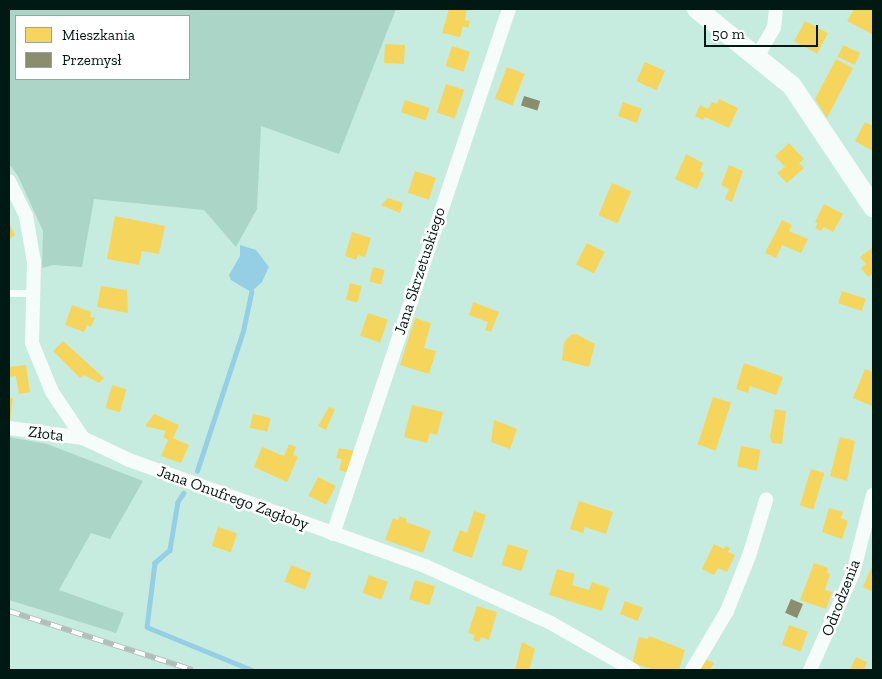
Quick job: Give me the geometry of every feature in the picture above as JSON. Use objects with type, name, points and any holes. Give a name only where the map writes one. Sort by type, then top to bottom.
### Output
[{"type":"street","name":"Jana Skrzetuskiego","points":[[333,534],[508,9]]},
{"type":"street","points":[[697,9],[792,86],[873,207]]},
{"type":"street","points":[[757,57],[774,28],[776,9]]},
{"type":"street","points":[[9,181],[26,216],[34,262],[32,343],[52,392],[83,438]]},
{"type":"street","name":"Złota","points":[[9,428],[83,438]]},
{"type":"street","name":"Jana Onufrego Zagłoby","points":[[83,438],[129,460],[426,566],[551,622],[633,670]]},
{"type":"street","name":"Odrodzenia","points":[[810,670],[853,573],[873,495]]},
{"type":"street","points":[[692,670],[726,611],[749,556],[766,500]]},
{"type":"lane","points":[[9,293],[34,292]]},
{"type":"green space","points":[[9,9],[396,9],[339,154],[261,126],[257,209],[236,247],[204,210],[94,199],[82,267],[53,265],[42,268],[43,231],[18,176],[9,164]]},
{"type":"green space","points":[[9,437],[47,444],[143,481],[110,539],[91,533],[59,590],[124,613],[116,633],[9,600]]},
{"type":"water","points":[[240,245],[256,250],[269,267],[262,282],[251,292],[231,280],[229,275],[240,256]]},
{"type":"building: Mieszkania","points":[[449,9],[467,9],[465,20],[470,21],[468,28],[463,26],[460,37],[442,33]]},
{"type":"building: Mieszkania","points":[[854,9],[873,10],[872,34],[847,21]]},
{"type":"building: Mieszkania","points":[[805,21],[828,33],[817,54],[794,41]]},
{"type":"building: Mieszkania","points":[[385,44],[405,45],[404,64],[384,63]]},
{"type":"building: Mieszkania","points":[[843,45],[860,53],[855,65],[838,57]]},
{"type":"building: Mieszkania","points":[[452,46],[470,52],[464,72],[446,66]]},
{"type":"building: Mieszkania","points":[[836,59],[853,68],[827,118],[815,99]]},
{"type":"building: Mieszkania","points":[[645,62],[665,71],[657,90],[636,81]]},
{"type":"building: Mieszkania","points":[[507,67],[525,74],[513,106],[495,99]]},
{"type":"building: Mieszkania","points":[[446,84],[464,90],[455,118],[437,113]]},
{"type":"building: Mieszkania","points":[[719,99],[738,108],[729,128],[705,117],[703,120],[695,116],[700,105],[708,109],[712,102],[717,104]]},
{"type":"building: Mieszkania","points":[[405,100],[430,108],[426,120],[401,112]]},
{"type":"building: Mieszkania","points":[[623,102],[642,109],[637,123],[618,116]]},
{"type":"building: Mieszkania","points":[[865,122],[873,126],[873,151],[855,141]]},
{"type":"building: Mieszkania","points":[[789,143],[804,159],[799,163],[804,168],[787,183],[777,173],[785,167],[775,156]]},
{"type":"building: Mieszkania","points":[[686,154],[703,163],[700,171],[704,173],[697,189],[675,179]]},
{"type":"building: Mieszkania","points":[[729,165],[743,171],[732,202],[725,199],[729,189],[721,185]]},
{"type":"building: Mieszkania","points":[[415,171],[436,178],[429,200],[408,193]]},
{"type":"building: Mieszkania","points":[[612,183],[631,191],[618,223],[598,215]]},
{"type":"building: Mieszkania","points":[[388,198],[403,203],[400,213],[381,205]]},
{"type":"building: Mieszkania","points":[[824,204],[843,214],[833,232],[824,227],[821,231],[815,228],[818,223],[815,222]]},
{"type":"building: Mieszkania","points":[[115,216],[165,226],[159,254],[142,251],[139,265],[107,259]]},
{"type":"building: Mieszkania","points":[[782,220],[792,225],[789,231],[808,239],[801,253],[782,245],[776,258],[765,253]]},
{"type":"building: Mieszkania","points":[[9,224],[15,235],[9,239]]},
{"type":"building: Mieszkania","points":[[352,232],[371,238],[365,257],[358,255],[356,260],[345,256]]},
{"type":"building: Mieszkania","points":[[587,243],[605,252],[594,273],[576,264]]},
{"type":"building: Mieszkania","points":[[873,247],[873,273],[868,277],[861,268],[866,264],[860,257]]},
{"type":"building: Mieszkania","points":[[373,267],[385,270],[381,284],[369,282]]},
{"type":"building: Mieszkania","points":[[350,283],[362,286],[358,302],[346,299]]},
{"type":"building: Mieszkania","points":[[101,286],[127,290],[128,313],[97,307]]},
{"type":"building: Mieszkania","points":[[842,291],[866,299],[862,311],[838,303]]},
{"type":"building: Mieszkania","points":[[473,302],[499,312],[491,332],[485,330],[488,322],[469,315]]},
{"type":"building: Mieszkania","points":[[72,305],[91,312],[90,317],[95,318],[91,327],[87,325],[84,332],[65,325]]},
{"type":"building: Mieszkania","points":[[368,313],[388,320],[380,343],[360,336]]},
{"type":"building: Mieszkania","points":[[415,318],[431,323],[424,348],[436,351],[429,374],[400,365]]},
{"type":"building: Mieszkania","points":[[576,334],[595,344],[589,367],[562,360],[564,343],[570,335]]},
{"type":"building: Mieszkania","points":[[63,341],[104,378],[99,383],[84,375],[80,378],[53,351]]},
{"type":"building: Mieszkania","points":[[744,363],[783,377],[776,395],[750,386],[748,393],[736,389]]},
{"type":"building: Mieszkania","points":[[26,365],[30,392],[19,394],[16,376],[10,377],[9,367]]},
{"type":"building: Mieszkania","points":[[865,369],[873,372],[872,406],[853,398]]},
{"type":"building: Mieszkania","points":[[112,385],[126,389],[120,412],[105,408]]},
{"type":"building: Mieszkania","points":[[713,397],[731,403],[716,450],[698,445]]},
{"type":"building: Mieszkania","points":[[9,398],[13,398],[10,421],[9,421]]},
{"type":"building: Mieszkania","points":[[412,405],[443,412],[437,435],[430,433],[427,443],[404,437]]},
{"type":"building: Mieszkania","points":[[329,407],[335,409],[326,430],[318,426]]},
{"type":"building: Mieszkania","points":[[775,409],[786,411],[782,444],[772,443],[770,437]]},
{"type":"building: Mieszkania","points":[[154,414],[179,425],[173,438],[189,445],[181,463],[161,456],[168,440],[163,437],[166,431],[145,426]]},
{"type":"building: Mieszkania","points":[[253,414],[271,418],[267,432],[250,428]]},
{"type":"building: Mieszkania","points":[[494,420],[517,429],[510,449],[491,442]]},
{"type":"building: Mieszkania","points":[[840,437],[855,441],[847,481],[830,476]]},
{"type":"building: Mieszkania","points":[[289,444],[296,447],[293,455],[298,457],[287,482],[254,467],[262,447],[284,456]]},
{"type":"building: Mieszkania","points":[[741,446],[761,450],[757,470],[737,467]]},
{"type":"building: Mieszkania","points":[[339,448],[355,451],[349,473],[339,470],[342,459],[336,458]]},
{"type":"building: Mieszkania","points":[[811,469],[824,473],[813,509],[800,505]]},
{"type":"building: Mieszkania","points":[[318,477],[336,486],[326,505],[308,496]]},
{"type":"building: Mieszkania","points":[[579,501],[613,512],[606,534],[585,527],[583,533],[570,529]]},
{"type":"building: Mieszkania","points":[[829,508],[843,512],[841,518],[848,521],[842,539],[822,532]]},
{"type":"building: Mieszkania","points":[[474,511],[486,515],[472,558],[452,551],[460,530],[467,533]]},
{"type":"building: Mieszkania","points":[[400,516],[407,519],[406,522],[431,531],[423,553],[385,540],[393,518],[398,520]]},
{"type":"building: Mieszkania","points":[[218,527],[237,533],[231,552],[212,546]]},
{"type":"building: Mieszkania","points":[[508,544],[528,550],[522,571],[502,565]]},
{"type":"building: Mieszkania","points":[[714,544],[724,549],[726,546],[730,548],[728,552],[735,555],[727,572],[718,568],[714,575],[702,569]]},
{"type":"building: Mieszkania","points":[[814,563],[828,568],[827,573],[830,574],[825,590],[832,592],[826,609],[800,600]]},
{"type":"building: Mieszkania","points":[[873,564],[873,592],[863,587]]},
{"type":"building: Mieszkania","points":[[291,565],[312,573],[305,590],[285,582]]},
{"type":"building: Mieszkania","points":[[557,569],[575,574],[572,585],[589,590],[592,582],[609,588],[602,611],[549,595]]},
{"type":"building: Mieszkania","points":[[369,575],[388,582],[381,600],[363,593]]},
{"type":"building: Mieszkania","points":[[415,580],[435,586],[429,605],[409,599]]},
{"type":"building: Mieszkania","points":[[625,601],[643,608],[638,621],[620,614]]},
{"type":"building: Mieszkania","points":[[477,606],[497,612],[489,640],[481,637],[479,642],[473,640],[475,635],[468,633]]},
{"type":"building: Mieszkania","points":[[789,625],[808,632],[801,652],[782,645]]},
{"type":"building: Mieszkania","points":[[649,636],[685,650],[679,670],[655,670],[632,663],[639,637],[648,639]]},
{"type":"building: Mieszkania","points":[[522,642],[535,649],[529,670],[515,670]]},
{"type":"building: Mieszkania","points":[[856,657],[867,662],[864,670],[850,670]]},
{"type":"building: Mieszkania","points":[[705,659],[714,663],[710,670],[695,670]]},
{"type":"building: Przemysł","points":[[524,96],[540,101],[537,111],[521,106]]},
{"type":"building: Przemysł","points":[[791,599],[803,604],[797,618],[785,613]]},
{"type":"waterway","points":[[197,471],[243,331],[251,292]]},
{"type":"waterway","points":[[184,493],[178,502],[170,550],[155,563],[147,627],[252,670]]},
{"type":"railway","points":[[9,611],[193,670]]}]
